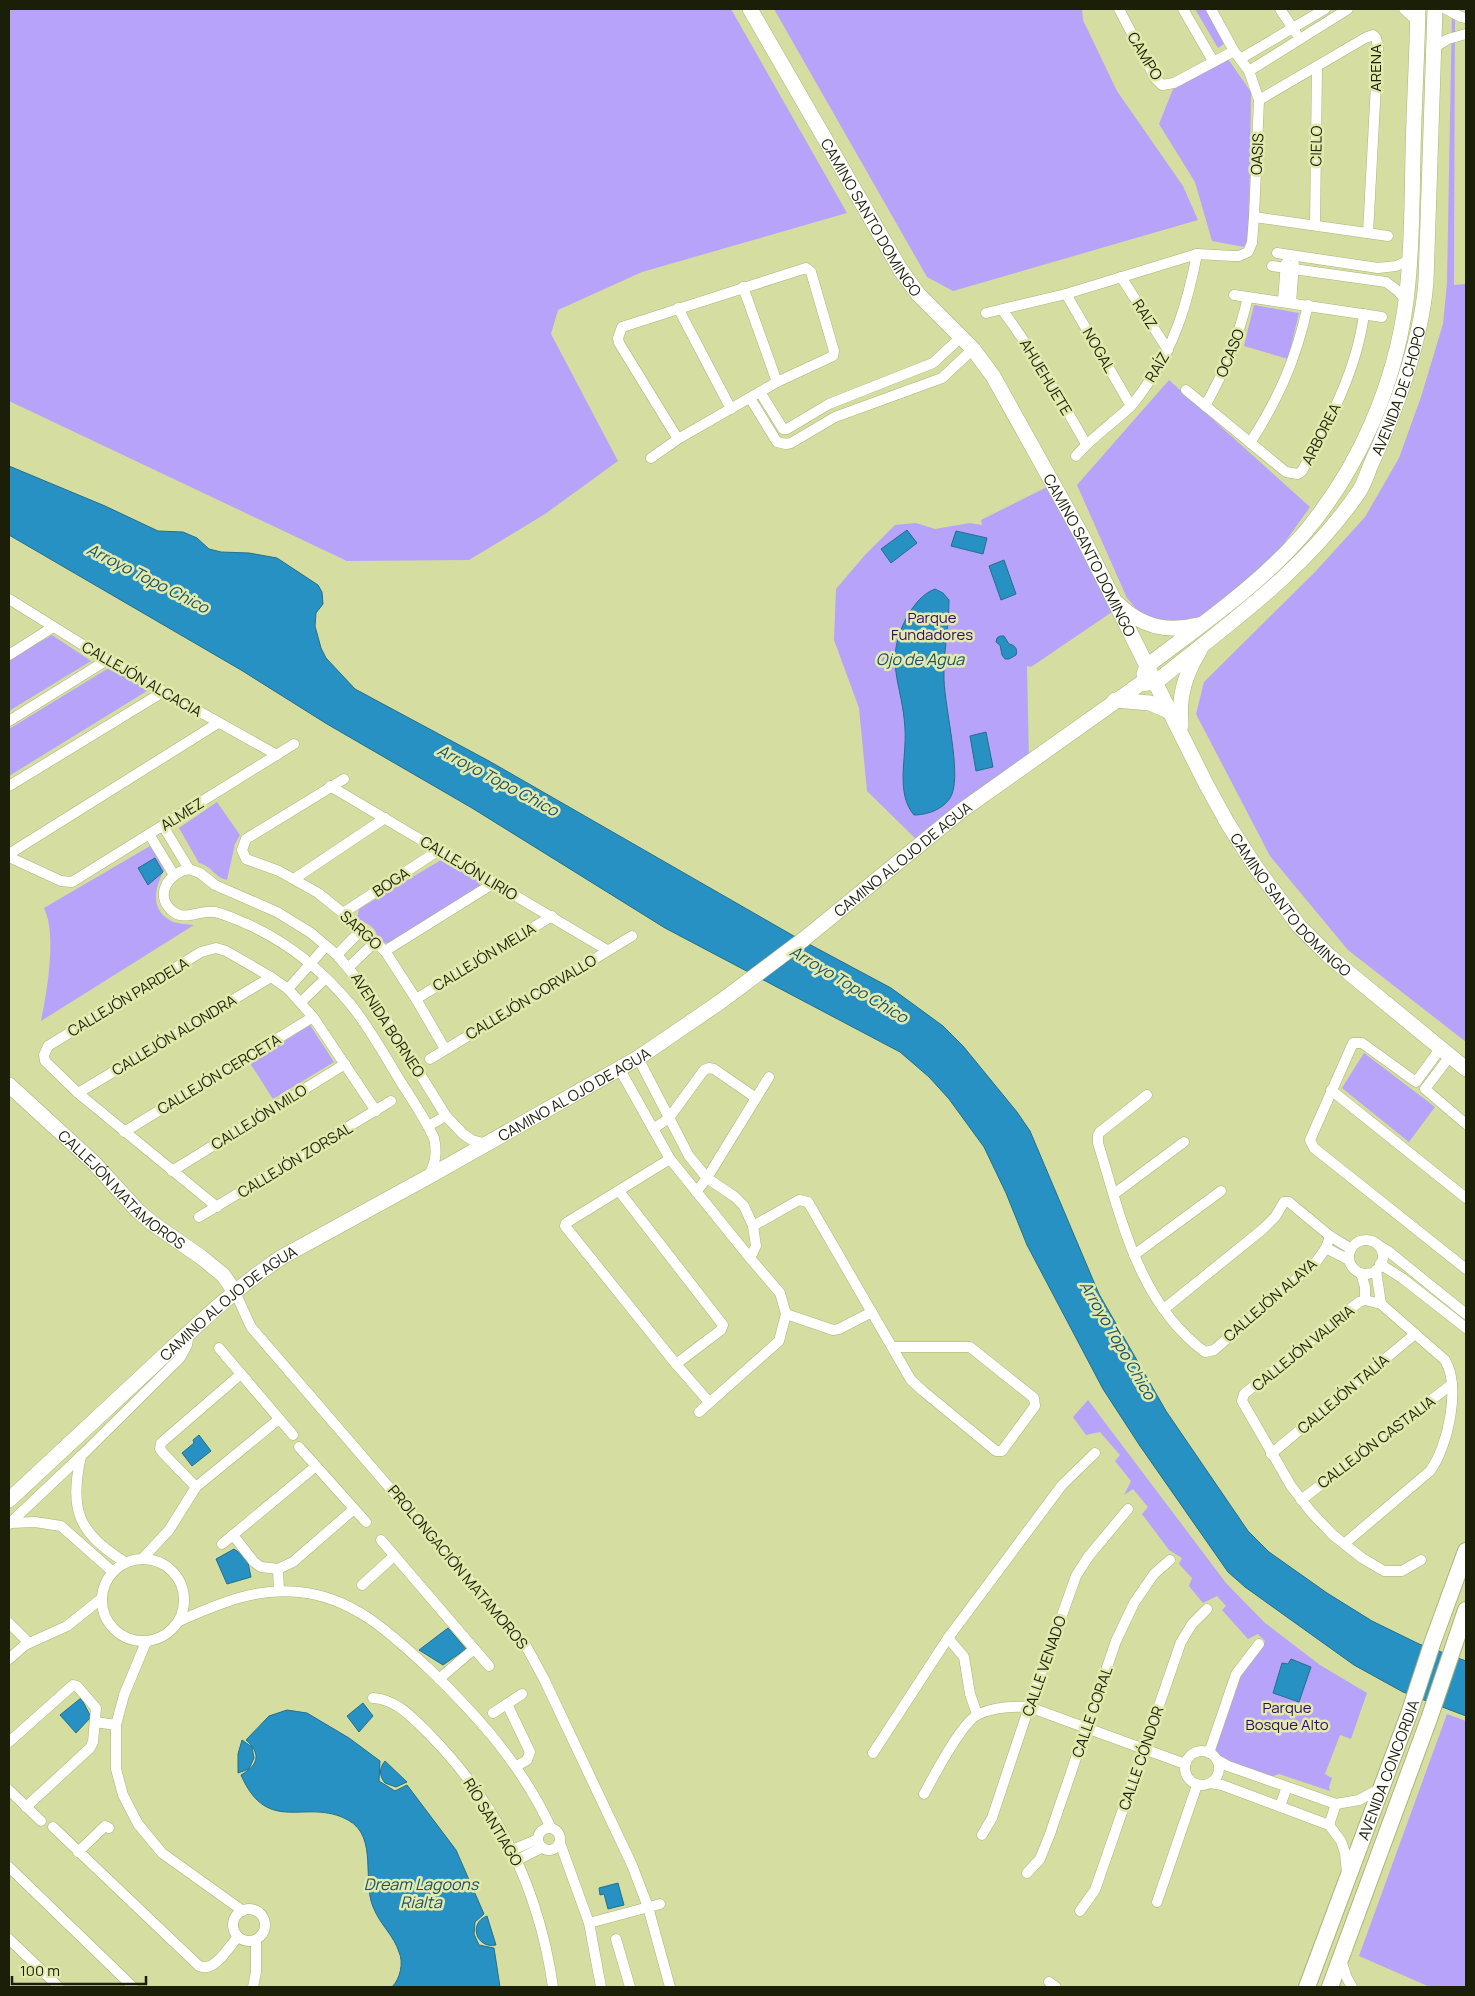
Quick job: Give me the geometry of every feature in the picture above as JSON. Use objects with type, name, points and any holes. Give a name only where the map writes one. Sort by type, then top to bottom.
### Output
[{"type":"main road","name":"AVENIDA CONCORDIA","points":[[1307,1987],[1409,1714],[1466,1551]]},
{"type":"main road","name":"AVENIDA CONCORDIA","points":[[1330,1987],[1429,1719],[1466,1610]]},
{"type":"street","name":"CAMINO SANTO DOMINGO","points":[[750,9],[900,269],[918,294],[973,349],[993,376],[1082,536],[1182,737],[1228,824],[1260,874],[1299,926],[1328,955],[1466,1068]]},
{"type":"street","name":"CAMPO","points":[[1119,9],[1155,78],[1162,85],[1174,83],[1234,51]]},
{"type":"street","points":[[1182,9],[1213,61]]},
{"type":"street","name":"OASIS","points":[[1197,254],[1240,256],[1248,252],[1252,243],[1254,217],[1259,100],[1249,71],[1234,51],[1211,9]]},
{"type":"street","points":[[1280,9],[1300,39]]},
{"type":"street","points":[[1240,59],[1325,9]]},
{"type":"street","points":[[1249,71],[1348,9]]},
{"type":"street","points":[[1404,9],[1418,15]]},
{"type":"street","name":"AVENIDA DE CHOPO","points":[[1156,682],[1244,612],[1299,564],[1360,489],[1388,426],[1410,366],[1424,307],[1431,180],[1435,9]]},
{"type":"street","points":[[1435,47],[1464,34],[1464,18],[1446,9]]},
{"type":"street","name":"AVENIDA DE CHOPO","points":[[1148,666],[1259,578],[1285,553],[1322,510],[1344,478],[1360,450],[1378,407],[1395,356],[1406,302],[1410,260],[1418,15]]},
{"type":"street","name":"ARENA","points":[[1259,100],[1365,38],[1371,35],[1376,38],[1378,47],[1368,233]]},
{"type":"street","name":"CIELO","points":[[1315,225],[1317,67]]},
{"type":"street","points":[[1412,179],[1431,180]]},
{"type":"street","points":[[1254,217],[1388,236]]},
{"type":"street","points":[[986,313],[1003,311],[1066,294],[1197,254]]},
{"type":"street","name":"RAÍZ","points":[[1076,456],[1086,444],[1131,406],[1150,380],[1168,350],[1183,314],[1197,254]]},
{"type":"street","points":[[1287,302],[1289,269],[1286,255],[1378,268],[1396,266],[1410,260]]},
{"type":"street","points":[[1272,266],[1386,282],[1398,291],[1406,302]]},
{"type":"street","points":[[650,458],[678,439],[777,382],[833,356],[834,351],[811,272],[806,268],[622,327],[618,338],[619,343],[678,439]]},
{"type":"street","name":"RAIZ","points":[[1121,277],[1168,350]]},
{"type":"street","points":[[743,287],[777,382]]},
{"type":"street","name":"NOGAL","points":[[1066,294],[1131,406]]},
{"type":"street","points":[[1234,295],[1382,317]]},
{"type":"street","name":"OCASO","points":[[1204,406],[1232,354],[1242,326],[1248,297]]},
{"type":"street","points":[[1250,443],[1270,411],[1287,377],[1300,342],[1308,305]]},
{"type":"street","points":[[678,308],[731,409]]},
{"type":"street","name":"AHUEHUETE","points":[[1003,311],[1024,340],[1086,444]]},
{"type":"street","name":"ARBOREA","points":[[1186,390],[1286,472],[1294,475],[1302,471],[1325,430],[1342,391],[1357,346],[1364,314]]},
{"type":"street","points":[[760,392],[777,421],[783,429],[787,429],[829,404],[934,363],[961,336]]},
{"type":"street","points":[[750,398],[777,442],[791,443],[835,417],[942,378],[973,349]]},
{"type":"street","points":[[1112,597],[1119,606],[1136,618],[1159,627],[1180,629],[1204,623]]},
{"type":"street","name":"CALLEJÓN ALCACIA","points":[[9,599],[107,660],[277,755]]},
{"type":"street","points":[[9,655],[53,627]]},
{"type":"street","points":[[1182,737],[1180,716],[1181,693],[1194,659],[1205,643]]},
{"type":"street","points":[[9,721],[107,660]]},
{"type":"street","points":[[1140,684],[1148,666]]},
{"type":"street","name":"CAMINO AL OJO DE AGUA","points":[[9,1500],[189,1332],[260,1271],[638,1058],[720,1002],[804,939],[961,811],[1115,700],[1140,684],[1156,682]]},
{"type":"street","points":[[9,786],[164,692]]},
{"type":"street","points":[[1115,700],[1150,703],[1171,712]]},
{"type":"street","points":[[9,856],[218,723]]},
{"type":"street","name":"ALMEZ","points":[[9,856],[61,881],[69,882],[294,744]]},
{"type":"street","points":[[330,786],[344,779]]},
{"type":"street","name":"CALLEJÓN LIRIO","points":[[330,786],[607,950]]},
{"type":"street","name":"SARGO","points":[[330,786],[246,839],[242,850],[246,859],[294,879],[318,893],[362,929],[385,951],[445,1049]]},
{"type":"street","points":[[294,879],[385,818]]},
{"type":"street","points":[[149,834],[174,875],[189,869],[163,826]]},
{"type":"street","name":"BOGA","points":[[343,913],[439,850]]},
{"type":"street","name":"AVENIDA BORNEO","points":[[189,869],[200,873],[215,885],[277,912],[311,933],[337,955],[373,998],[446,1116],[463,1134],[472,1140],[486,1144]]},
{"type":"street","name":"AVENIDA BORNEO","points":[[174,875],[166,884],[164,891],[166,903],[174,912],[184,916],[215,912],[275,938],[309,964],[351,1006],[434,1138],[436,1146],[435,1163],[428,1177]]},
{"type":"street","points":[[385,951],[494,883]]},
{"type":"street","name":"CALLEJÓN MELIA","points":[[416,999],[552,916]]},
{"type":"street","points":[[337,955],[362,929]]},
{"type":"street","name":"CALLEJÓN CORVALLO","points":[[430,1059],[632,936]]},
{"type":"street","points":[[349,967],[375,942]]},
{"type":"street","points":[[288,989],[326,946]]},
{"type":"street","name":"CALLEJÓN PARDELA","points":[[216,1207],[78,1093],[46,1061],[44,1055],[48,1046],[200,952],[211,949],[220,950],[271,977],[288,989],[301,1002],[376,1111]]},
{"type":"street","name":"CALLEJÓN ALONDRA","points":[[78,1093],[271,977]]},
{"type":"street","points":[[301,1002],[325,979]]},
{"type":"street","name":"CALLEJÓN CERCETA","points":[[124,1132],[313,1017]]},
{"type":"street","points":[[1445,1052],[1416,1082],[1362,1043],[1354,1043],[1310,1136],[1310,1140],[1312,1147],[1466,1269]]},
{"type":"street","points":[[1445,1052],[1426,1089],[1466,1124]]},
{"type":"street","points":[[638,1058],[684,1148],[708,1178],[735,1197],[744,1206],[753,1226],[756,1246],[750,1258]]},
{"type":"street","name":"CALLEJÓN MILO","points":[[172,1171],[345,1064]]},
{"type":"street","points":[[620,1068],[670,1160],[780,1293],[786,1314],[779,1340],[698,1412]]},
{"type":"street","points":[[653,1129],[669,1118],[704,1070],[709,1068],[714,1069],[756,1098]]},
{"type":"street","points":[[696,1192],[708,1178],[769,1077]]},
{"type":"street","name":"CALLEJÓN MATAMOROS","points":[[9,1085],[94,1163],[138,1211],[223,1275],[235,1292]]},
{"type":"street","points":[[1331,1090],[1466,1198]]},
{"type":"street","points":[[1146,1095],[1098,1134],[1098,1143],[1134,1255],[1149,1287],[1164,1310],[1263,1229],[1275,1217],[1284,1202],[1289,1202],[1330,1236],[1351,1249]]},
{"type":"street","name":"CALLEJÓN ZORSAL","points":[[200,1217],[391,1102]]},
{"type":"street","points":[[428,1126],[446,1116]]},
{"type":"street","points":[[1114,1194],[1184,1142]]},
{"type":"street","points":[[670,1160],[566,1223],[566,1229],[709,1402]]},
{"type":"street","points":[[619,1191],[723,1325],[721,1330],[676,1364]]},
{"type":"street","points":[[1134,1255],[1220,1191]]},
{"type":"street","points":[[753,1226],[799,1200],[808,1202],[916,1385],[996,1451],[1002,1451],[1035,1406],[1034,1398],[970,1347],[894,1347]]},
{"type":"street","name":"CALLEJÓN ALAYA","points":[[1164,1310],[1192,1342],[1205,1352],[1214,1350],[1316,1262],[1326,1248],[1330,1236]]},
{"type":"street","points":[[1349,1260],[1351,1249],[1358,1242],[1364,1240],[1374,1242],[1388,1251],[1466,1314]]},
{"type":"street","points":[[1378,1245],[1382,1256],[1378,1267],[1381,1304]]},
{"type":"street","points":[[1326,1248],[1349,1260],[1355,1269],[1361,1273],[1369,1273],[1378,1267]]},
{"type":"street","points":[[1378,1267],[1402,1278],[1466,1328]]},
{"type":"street","points":[[1344,1544],[1434,1465],[1444,1439],[1452,1405],[1452,1384],[1445,1360],[1381,1304],[1365,1300],[1365,1288],[1361,1273]]},
{"type":"street","name":"PROLONGACIÓN MATAMOROS","points":[[235,1292],[251,1326],[526,1646],[544,1679],[628,1856],[648,1907],[670,1987]]},
{"type":"street","points":[[1432,1302],[1439,1293]]},
{"type":"street","name":"CALLEJÓN VALIRIA","points":[[1272,1454],[1243,1405],[1242,1398],[1298,1351],[1365,1300]]},
{"type":"street","points":[[786,1314],[833,1330],[840,1329],[872,1312]]},
{"type":"street","points":[[9,1523],[81,1456],[180,1358],[187,1345],[189,1332]]},
{"type":"street","name":"CALLEJÓN TALÍA","points":[[1272,1454],[1415,1334]]},
{"type":"street","points":[[219,1348],[293,1435]]},
{"type":"street","points":[[196,1487],[163,1453],[160,1449],[161,1443],[241,1374]]},
{"type":"street","name":"CALLEJÓN CASTALIA","points":[[1301,1500],[1452,1384]]},
{"type":"street","points":[[143,1558],[169,1530],[196,1487],[279,1419]]},
{"type":"street","points":[[299,1447],[366,1522]]},
{"type":"street","points":[[873,1752],[948,1638],[1062,1485],[1095,1453]]},
{"type":"street","points":[[1272,1454],[1301,1500],[1321,1523],[1344,1544],[1378,1569],[1390,1572],[1402,1571],[1421,1560]]},
{"type":"street","points":[[81,1456],[76,1488],[78,1514],[96,1541],[109,1552],[126,1562]]},
{"type":"street","points":[[222,1544],[316,1466]]},
{"type":"street","points":[[233,1535],[254,1562],[261,1567],[278,1569],[293,1562],[354,1509]]},
{"type":"street","name":"CALLE VENADO","points":[[982,1835],[992,1818],[1076,1576],[1088,1557],[1128,1509]]},
{"type":"street","points":[[60,1526],[78,1514]]},
{"type":"street","points":[[9,1523],[35,1522],[60,1526],[113,1572]]},
{"type":"street","points":[[381,1540],[489,1666]]},
{"type":"street","points":[[362,1585],[394,1556]]},
{"type":"street","points":[[143,1558],[155,1560],[167,1566],[176,1574],[182,1585],[185,1597],[184,1610],[171,1632],[159,1639],[146,1642],[132,1640],[120,1635],[110,1625],[104,1612],[102,1598],[105,1584],[113,1572],[126,1562],[143,1558]]},
{"type":"street","name":"CALLE CORAL","points":[[1027,1873],[1040,1859],[1087,1729],[1116,1641],[1134,1603],[1154,1574],[1170,1560]]},
{"type":"street","points":[[278,1569],[279,1591]]},
{"type":"street","points":[[179,1621],[214,1605],[243,1596],[279,1591],[318,1594],[354,1608],[375,1621],[397,1640],[474,1714],[516,1766],[537,1799],[551,1828],[558,1832],[560,1843],[589,1924],[601,1987]]},
{"type":"street","points":[[9,1659],[29,1643],[67,1626],[102,1598]]},
{"type":"street","name":"CALLE CÓNDOR","points":[[1080,1911],[1095,1890],[1181,1642],[1192,1624],[1207,1609]]},
{"type":"street","points":[[9,1623],[29,1643]]},
{"type":"street","points":[[948,1638],[964,1656],[970,1694],[977,1714]]},
{"type":"street","points":[[146,1642],[124,1695],[116,1726],[114,1751],[117,1775],[123,1795],[138,1824],[162,1853],[243,1911]]},
{"type":"street","points":[[1210,1783],[1214,1780],[1219,1770],[1213,1756],[1236,1674],[1259,1644]]},
{"type":"street","points":[[439,1679],[474,1649]]},
{"type":"street","points":[[9,1742],[73,1685],[77,1686],[96,1708],[93,1742],[90,1748],[26,1807]]},
{"type":"street","points":[[493,1713],[522,1694]]},
{"type":"street","name":"RÍO SANTIAGO","points":[[373,1698],[390,1701],[405,1711],[442,1747],[480,1796],[514,1855],[536,1910],[549,1960],[553,1987]]},
{"type":"street","points":[[507,1704],[530,1752],[527,1760],[516,1766]]},
{"type":"street","points":[[924,1794],[951,1746],[977,1714],[1010,1706],[1029,1708],[1185,1764]]},
{"type":"street","points":[[95,1722],[116,1726]]},
{"type":"street","points":[[1347,1880],[1345,1853],[1336,1833],[1329,1825],[1222,1785],[1210,1783],[1197,1784],[1187,1776],[1185,1764],[1192,1754],[1198,1752],[1213,1756],[1228,1766],[1336,1804],[1359,1800],[1382,1788]]},
{"type":"street","points":[[1157,1902],[1197,1784]]},
{"type":"street","points":[[1280,1806],[1287,1787]]},
{"type":"street","points":[[9,1790],[40,1821]]},
{"type":"street","points":[[1329,1825],[1336,1804]]},
{"type":"street","points":[[78,1852],[105,1826],[109,1828]]},
{"type":"street","points":[[53,1827],[200,1967],[208,1968],[215,1964],[238,1936]]},
{"type":"street","points":[[514,1855],[539,1843],[543,1829],[551,1828]]},
{"type":"street","points":[[539,1843],[552,1851],[560,1843]]},
{"type":"street","points":[[9,1867],[133,1987]]},
{"type":"street","points":[[589,1924],[660,1904]]},
{"type":"street","points":[[243,1911],[257,1912],[263,1919],[263,1933],[256,1940],[246,1941],[238,1936],[234,1929],[234,1920],[243,1911]]},
{"type":"street","points":[[9,1938],[59,1987]]},
{"type":"street","points":[[616,1939],[630,1987]]},
{"type":"street","points":[[253,1987],[256,1972],[256,1940]]},
{"type":"street","points":[[1341,1959],[1350,1986]]},
{"type":"green space","points":[[9,9],[731,9],[847,213],[642,272],[558,310],[551,334],[618,461],[545,514],[469,560],[347,561],[9,401]]},
{"type":"green space","points":[[774,9],[1082,9],[1083,20],[1117,91],[1183,186],[1198,220],[953,291],[927,277]]},
{"type":"green space","points":[[1195,9],[1206,9],[1224,44],[1218,48]]},
{"type":"green space","points":[[1452,9],[1455,9],[1454,285],[1466,284],[1466,1042],[1348,950],[1270,856],[1196,714],[1204,682],[1315,572],[1365,517],[1399,458],[1421,397],[1443,324],[1447,283]]},
{"type":"green space","points":[[1228,59],[1251,92],[1249,236],[1244,247],[1212,241],[1195,182],[1159,124],[1173,89]]},
{"type":"green space","points":[[1254,305],[1299,313],[1288,359],[1244,346]]},
{"type":"green space","points":[[1169,380],[1310,507],[1275,556],[1196,622],[1189,623],[1175,623],[1153,619],[1137,610],[1127,598],[1077,485]]},
{"type":"green space","name":"Parque Fundadores","points":[[1049,486],[1112,612],[1031,667],[1027,666],[1029,762],[920,843],[867,791],[859,708],[834,640],[836,589],[865,555],[895,525],[916,523],[935,529],[970,523],[982,525],[981,520]]},
{"type":"green space","points":[[52,635],[91,661],[9,711],[9,660]]},
{"type":"green space","points":[[112,666],[147,691],[9,776],[9,729]]},
{"type":"green space","points":[[217,802],[240,835],[235,844],[227,880],[219,877],[199,863],[179,828]]},
{"type":"green space","points":[[150,846],[165,869],[157,888],[156,902],[158,908],[171,921],[194,925],[41,1021],[50,963],[50,933],[44,908]]},
{"type":"green space","points":[[441,860],[479,881],[480,885],[477,889],[388,943],[378,940],[375,930],[369,924],[357,919],[359,909]]},
{"type":"green space","points":[[310,1025],[334,1062],[273,1099],[250,1063]]},
{"type":"green space","points":[[1364,1053],[1435,1107],[1409,1142],[1342,1088]]},
{"type":"green space","name":"Parque Bosque Alto","points":[[1088,1400],[1226,1583],[1265,1623],[1320,1665],[1367,1693],[1351,1739],[1340,1735],[1325,1774],[1332,1778],[1329,1787],[1330,1791],[1279,1774],[1271,1777],[1218,1757],[1216,1744],[1241,1676],[1265,1641],[1258,1634],[1248,1639],[1222,1610],[1226,1606],[1217,1596],[1203,1603],[1189,1586],[1192,1578],[1179,1564],[1182,1558],[1169,1550],[1142,1514],[1148,1507],[1133,1489],[1124,1495],[1131,1481],[1115,1461],[1120,1455],[1100,1432],[1086,1435],[1073,1417]]},
{"type":"green space","points":[[1447,1714],[1466,1721],[1466,1987],[1430,1987],[1359,1956]]},
{"type":"water","name":"Arroyo Topo Chico","points":[[9,466],[105,506],[158,531],[183,532],[197,538],[209,549],[277,558],[318,585],[322,592],[323,604],[316,613],[315,626],[321,648],[326,658],[355,689],[489,761],[792,935],[891,988],[943,1026],[963,1046],[1017,1112],[1030,1131],[1099,1294],[1166,1411],[1248,1531],[1269,1552],[1327,1593],[1372,1621],[1419,1644],[1466,1661],[1466,1716],[1403,1692],[1354,1665],[1245,1587],[1228,1572],[1140,1446],[1103,1389],[1027,1245],[1006,1193],[984,1147],[949,1099],[929,1077],[900,1052],[665,928],[472,808],[327,724],[241,670],[9,535]]},
{"type":"water","points":[[907,530],[917,543],[891,563],[881,549]]},
{"type":"water","points":[[956,531],[987,538],[983,554],[951,546]]},
{"type":"water","points":[[1004,560],[1016,594],[1001,600],[989,566]]},
{"type":"water","name":"Ojo de Agua","points":[[935,589],[943,593],[949,600],[944,680],[954,755],[954,784],[952,794],[945,804],[925,814],[914,815],[908,806],[903,785],[905,729],[896,672],[896,646],[900,631],[916,603]]},
{"type":"water","points":[[1000,636],[1004,636],[1009,644],[1016,648],[1016,655],[1005,659],[1000,645],[996,642]]},
{"type":"water","points":[[986,732],[993,767],[976,771],[970,736]]},
{"type":"water","points":[[155,858],[163,872],[148,885],[138,868]]},
{"type":"water","points":[[199,1435],[211,1451],[192,1466],[182,1453],[194,1443],[193,1440]]},
{"type":"water","points":[[234,1549],[247,1558],[251,1577],[227,1584],[216,1559]]},
{"type":"water","points":[[448,1628],[466,1649],[443,1665],[419,1650]]},
{"type":"water","points":[[1291,1659],[1311,1667],[1299,1702],[1273,1693],[1282,1663],[1288,1664]]},
{"type":"water","points":[[81,1698],[91,1717],[76,1733],[60,1715]]},
{"type":"water","points":[[363,1703],[373,1716],[359,1732],[347,1716]]},
{"type":"water","name":"Dream Lagoons Rialta","points":[[287,1710],[307,1713],[349,1738],[380,1761],[379,1781],[395,1791],[407,1785],[456,1850],[484,1914],[475,1922],[474,1934],[479,1945],[494,1948],[500,1987],[392,1987],[400,1971],[400,1956],[397,1946],[380,1920],[370,1898],[366,1849],[363,1837],[357,1828],[348,1820],[332,1814],[289,1812],[263,1805],[252,1794],[241,1775],[251,1767],[256,1759],[254,1750],[246,1740],[269,1716]]},
{"type":"water","points":[[242,1740],[252,1747],[254,1758],[249,1769],[238,1773],[238,1754]]},
{"type":"water","points":[[385,1761],[407,1782],[396,1787],[385,1783],[380,1772]]},
{"type":"water","points":[[618,1883],[624,1905],[608,1909],[604,1894],[600,1895],[599,1888]]},
{"type":"water","points":[[487,1916],[496,1945],[483,1943],[477,1935],[476,1929],[478,1924],[481,1919]]}]
